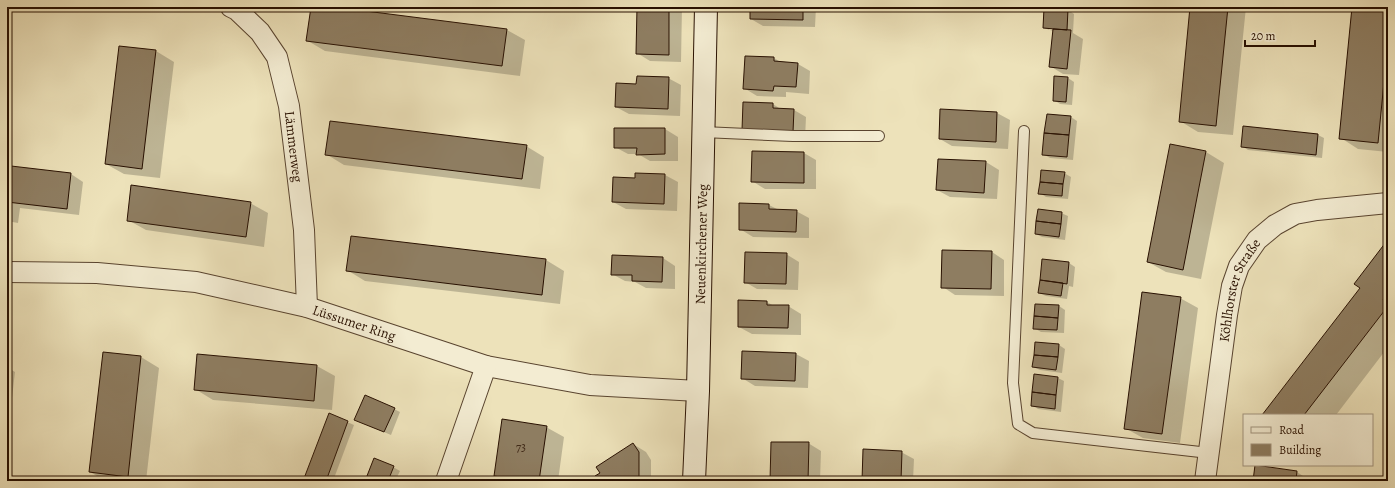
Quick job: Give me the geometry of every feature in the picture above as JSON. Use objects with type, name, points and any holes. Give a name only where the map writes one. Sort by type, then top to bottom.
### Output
[{"type":"street","name":"Lämmerweg","points":[[231,7],[237,10],[260,32],[277,57],[289,106],[302,214],[307,307]]},
{"type":"street","name":"Neuenkirchener Weg","points":[[694,481],[698,391],[706,7]]},
{"type":"street","name":"Köhlhorster Straße","points":[[1205,481],[1227,315],[1232,286],[1239,266],[1257,240],[1275,225],[1295,214],[1317,210],[1388,203]]},
{"type":"street","name":"Lüssumer Ring","points":[[7,272],[97,273],[196,282],[307,307],[486,366],[590,385],[698,391]]},
{"type":"street","points":[[446,481],[486,366]]},
{"type":"lane","points":[[1024,131],[1013,382],[1018,424],[1033,433],[1209,453]]},
{"type":"lane","points":[[703,132],[793,136],[879,136]]},
{"type":"building","points":[[311,7],[334,7],[507,29],[502,66],[306,41]]},
{"type":"building","points":[[637,7],[669,7],[669,55],[636,54]]},
{"type":"building","points":[[750,7],[803,7],[803,20],[750,19]]},
{"type":"building","points":[[1190,7],[1228,7],[1216,126],[1179,122]]},
{"type":"building","points":[[1352,7],[1388,7],[1388,41],[1378,143],[1339,139]]},
{"type":"building","points":[[1044,8],[1068,9],[1067,30],[1043,28]]},
{"type":"building","points":[[1053,29],[1071,30],[1067,69],[1049,67]]},
{"type":"building","points":[[119,46],[156,50],[142,169],[105,164]]},
{"type":"building","points":[[745,56],[774,57],[774,61],[798,63],[796,87],[774,86],[773,91],[743,89]]},
{"type":"building","points":[[637,76],[669,77],[668,109],[615,107],[616,83],[636,84]]},
{"type":"building","points":[[1054,76],[1068,77],[1066,102],[1053,101]]},
{"type":"building","points":[[743,102],[773,103],[773,108],[794,109],[793,132],[742,130]]},
{"type":"building","points":[[940,109],[997,112],[996,142],[939,139]]},
{"type":"building","points":[[1047,114],[1071,116],[1069,135],[1044,133]]},
{"type":"building","points":[[330,121],[527,145],[522,179],[325,155]]},
{"type":"building","points":[[1243,126],[1318,134],[1316,155],[1241,147]]},
{"type":"building","points":[[614,128],[665,128],[665,154],[636,155],[637,148],[614,148]]},
{"type":"building","points":[[1044,133],[1069,135],[1067,157],[1042,155]]},
{"type":"building","points":[[1170,144],[1206,151],[1183,270],[1147,262]]},
{"type":"building","points":[[752,151],[804,152],[804,183],[751,182]]},
{"type":"building","points":[[938,159],[986,161],[984,193],[936,190]]},
{"type":"building","points":[[11,166],[71,173],[67,209],[7,202]]},
{"type":"building","points":[[1041,170],[1065,172],[1063,184],[1040,182]]},
{"type":"building","points":[[635,173],[665,174],[664,204],[612,202],[613,177],[635,178]]},
{"type":"building","points":[[7,180],[9,180],[7,203]]},
{"type":"building","points":[[1040,182],[1063,184],[1062,196],[1038,194]]},
{"type":"building","points":[[131,185],[251,202],[246,237],[127,221]]},
{"type":"building","points":[[739,203],[769,204],[769,209],[797,210],[796,232],[739,230]]},
{"type":"building","points":[[1038,209],[1062,212],[1061,224],[1036,221]]},
{"type":"building","points":[[1036,221],[1061,224],[1059,237],[1035,234]]},
{"type":"building","points":[[351,236],[546,259],[542,295],[346,271]]},
{"type":"building","points":[[1386,242],[1388,243],[1388,293],[1383,300],[1388,303],[1388,306],[1305,414],[1263,414],[1360,288],[1354,284]]},
{"type":"building","points":[[942,250],[992,251],[991,289],[941,288]]},
{"type":"building","points":[[745,252],[787,253],[786,284],[744,283]]},
{"type":"building","points":[[612,255],[663,257],[662,282],[632,281],[632,275],[611,275]]},
{"type":"building","points":[[1042,259],[1069,262],[1067,284],[1040,280]]},
{"type":"building","points":[[1040,280],[1063,283],[1061,296],[1038,293]]},
{"type":"building","points":[[1142,292],[1181,297],[1162,434],[1124,429]]},
{"type":"building","points":[[738,300],[767,301],[767,305],[789,305],[788,328],[738,327]]},
{"type":"building","points":[[1035,304],[1059,305],[1058,318],[1034,316]]},
{"type":"building","points":[[1034,316],[1058,318],[1057,330],[1033,329]]},
{"type":"building","points":[[1035,342],[1059,344],[1058,357],[1034,355]]},
{"type":"building","points":[[742,351],[796,353],[795,381],[741,379]]},
{"type":"building","points":[[103,352],[141,356],[128,477],[89,472]]},
{"type":"building","points":[[197,354],[317,365],[314,401],[194,390]]},
{"type":"building","points":[[1034,355],[1058,357],[1056,370],[1032,367]]},
{"type":"building","points":[[1034,374],[1058,377],[1056,395],[1032,392]]},
{"type":"building","points":[[1032,392],[1056,395],[1055,409],[1031,406]]},
{"type":"building","points":[[365,395],[395,408],[384,432],[354,420]]},
{"type":"building","points":[[329,413],[348,421],[326,481],[303,481]]},
{"type":"building","points":[[502,419],[547,426],[539,481],[526,481],[494,476]]},
{"type":"building","points":[[771,442],[809,442],[808,481],[770,481]]},
{"type":"building","points":[[633,443],[639,452],[639,481],[599,481],[595,476],[600,473],[596,467]]},
{"type":"building","points":[[863,449],[902,451],[901,481],[862,481]]},
{"type":"building","points":[[374,458],[394,466],[388,481],[365,481]]},
{"type":"building","points":[[1255,466],[1297,471],[1296,481],[1253,481]]}]
